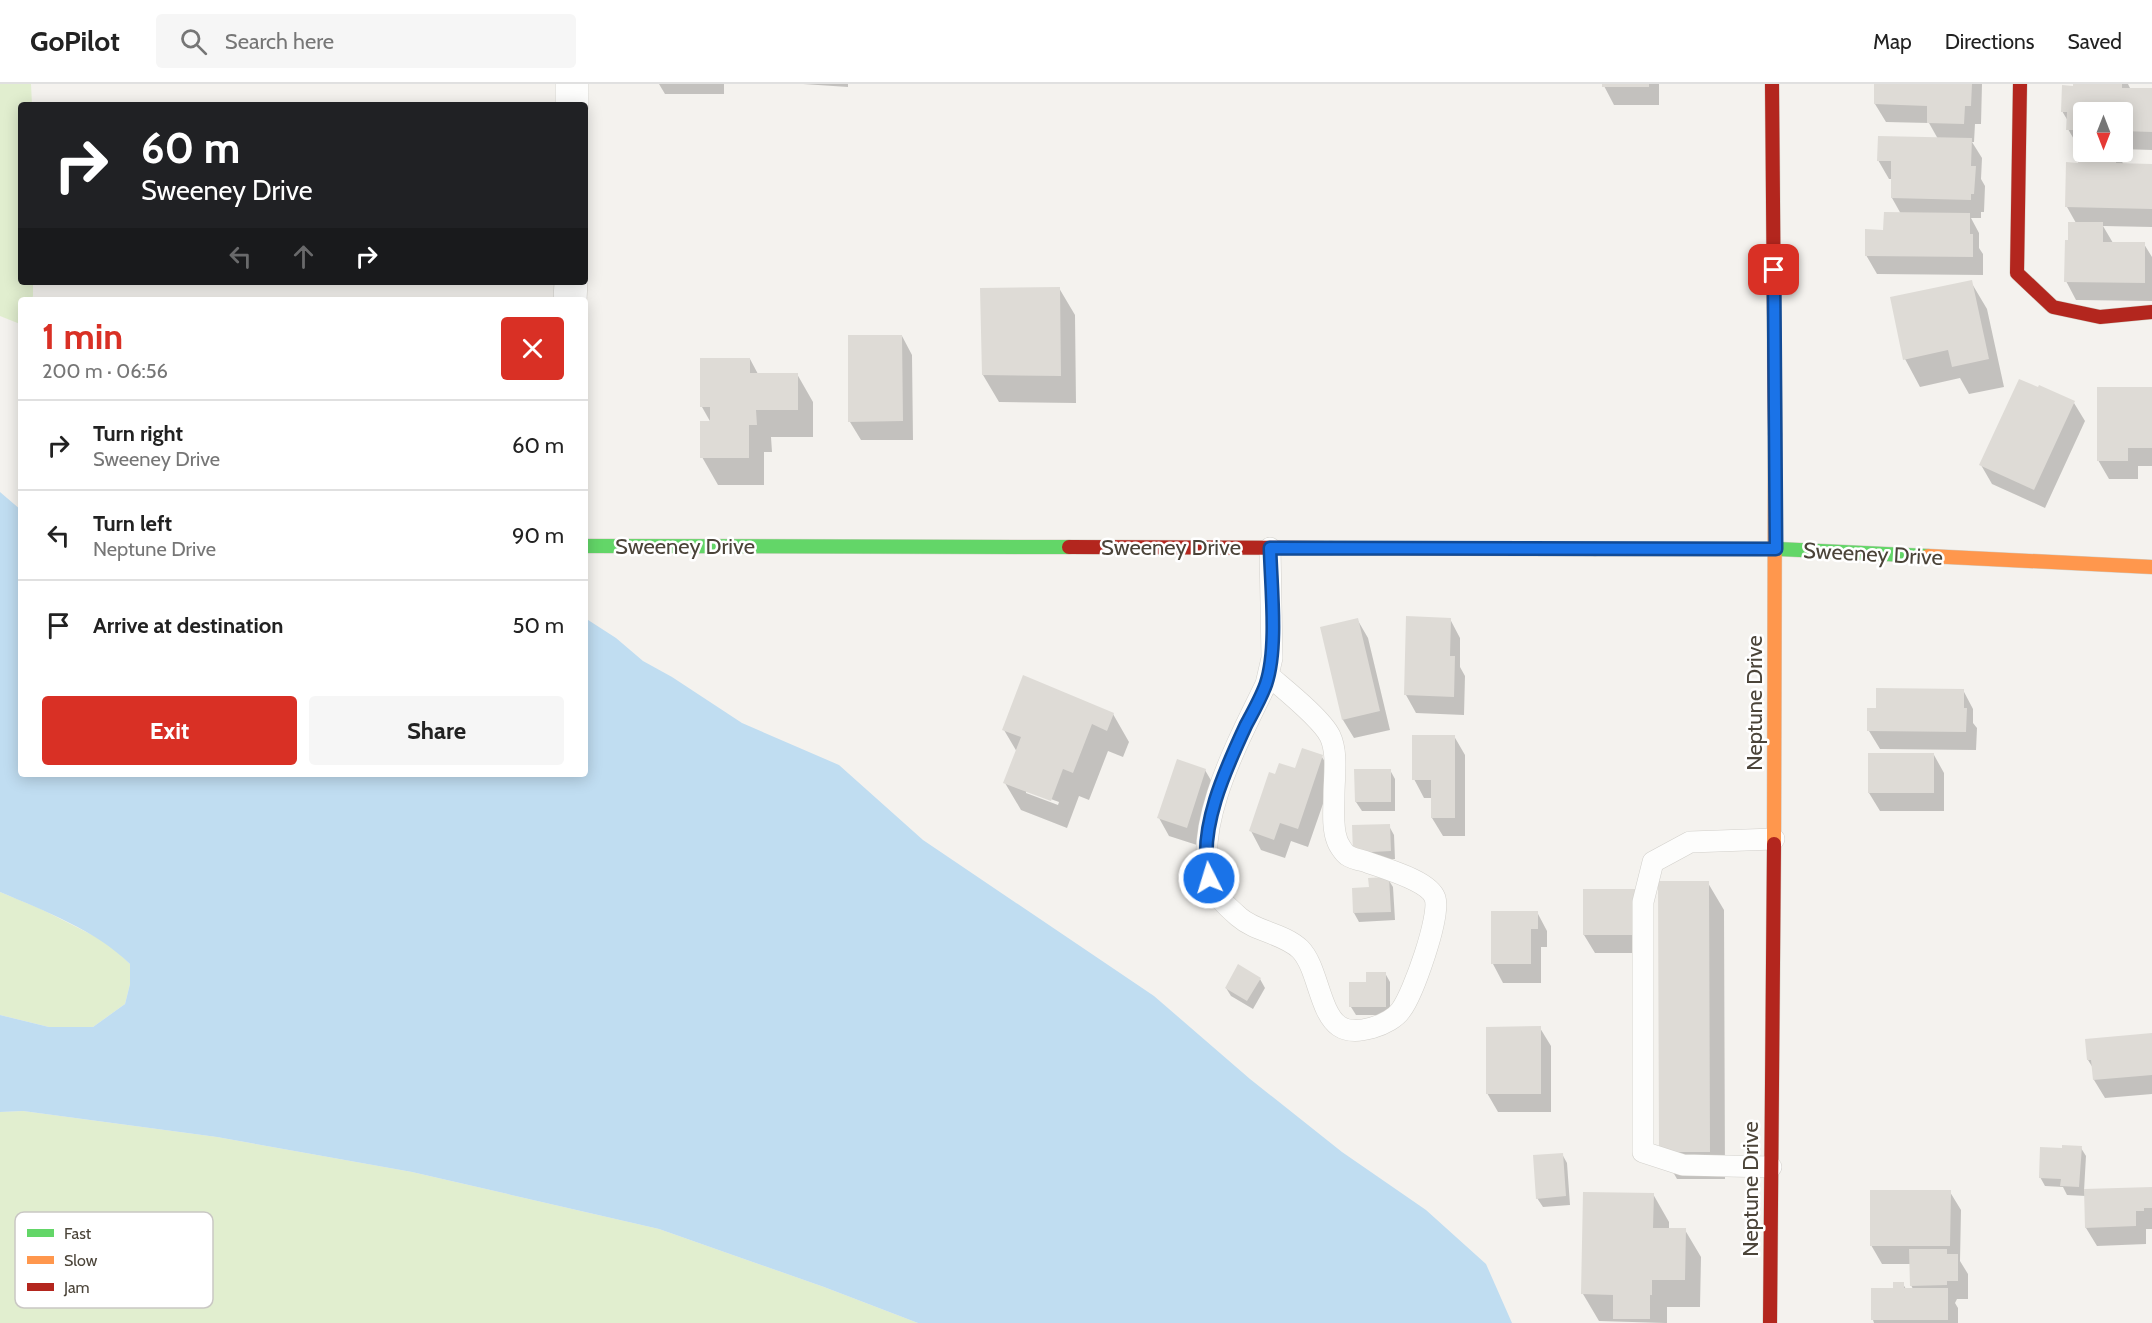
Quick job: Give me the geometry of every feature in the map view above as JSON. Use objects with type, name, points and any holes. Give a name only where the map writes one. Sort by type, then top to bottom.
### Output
[{"type":"street","points":[[572,84],[572,102]]},
{"type":"street","name":"Neptune Drive","points":[[1770,1323],[1776,549],[1772,84]]},
{"type":"street","points":[[2020,84],[2017,273],[2053,307],[2100,317],[2152,312]]},
{"type":"street","name":"Sweeney Drive","points":[[588,546],[1776,549],[2152,567]]},
{"type":"lane","points":[[1268,675],[1306,708],[1329,735],[1334,752],[1336,840],[1347,855],[1406,876],[1426,886],[1435,896],[1438,910],[1425,955],[1401,1011],[1380,1026],[1359,1031],[1339,1026],[1326,1008],[1312,969],[1300,949],[1278,935],[1241,919],[1213,890],[1206,866],[1210,815],[1238,743],[1266,684],[1268,675],[1272,658],[1270,548]]},
{"type":"lane","points":[[1771,1167],[1683,1166],[1642,1152],[1643,902],[1653,862],[1690,842],[1774,839]]},
{"type":"green space","points":[[0,84],[31,84],[32,102],[18,102],[18,285],[33,285],[33,296],[18,297],[18,323],[0,316]]},
{"type":"green space","points":[[0,892],[41,909],[108,943],[130,964],[130,984],[125,1004],[93,1027],[49,1027],[0,1015]]},
{"type":"green space","points":[[23,1111],[217,1137],[412,1172],[659,1229],[918,1323],[0,1323],[0,1112]]},
{"type":"water","points":[[0,492],[18,507],[18,777],[588,777],[588,620],[616,638],[643,661],[672,677],[742,723],[839,765],[923,840],[1154,996],[1250,1079],[1342,1152],[1426,1210],[1486,1264],[1512,1323],[918,1323],[659,1229],[412,1172],[217,1137],[23,1111],[0,1112],[0,1015],[49,1027],[93,1027],[125,1004],[130,984],[130,964],[85,931],[0,892]]},
{"type":"building","points":[[1602,84],[1649,84],[1649,87],[1602,87]]},
{"type":"building","points":[[1874,84],[1972,84],[1971,106],[1965,106],[1964,124],[1927,123],[1927,106],[1874,104]]},
{"type":"building","points":[[2073,84],[2122,84],[2122,88],[2152,88],[2152,132],[2133,131],[2133,102],[2073,102],[2073,130],[2066,130],[2067,112],[2061,112],[2062,85],[2073,86]]},
{"type":"building","points":[[1878,136],[1972,138],[1971,166],[1976,166],[1974,194],[1971,194],[1971,200],[1891,198],[1891,161],[1877,161]]},
{"type":"building","points":[[2066,162],[2152,164],[2152,209],[2065,207]]},
{"type":"building","points":[[1884,212],[1970,213],[1973,257],[1865,256],[1865,229],[1883,230]]},
{"type":"building","points":[[2068,222],[2103,222],[2103,242],[2145,242],[2145,283],[2064,282]]},
{"type":"building","points":[[1972,280],[1989,359],[1952,367],[1948,350],[1903,360],[1890,297]]},
{"type":"building","points":[[1060,287],[1061,376],[982,375],[980,288]]},
{"type":"building","points":[[848,335],[902,335],[903,421],[848,422]]},
{"type":"building","points":[[700,358],[750,358],[750,373],[798,373],[798,410],[756,410],[757,425],[749,425],[749,458],[700,458],[700,421],[710,421],[710,407],[700,407]]},
{"type":"building","points":[[2019,379],[2075,401],[2034,490],[1979,465]]},
{"type":"building","points":[[2097,387],[2152,387],[2152,448],[2128,448],[2128,461],[2097,461]]},
{"type":"building","points":[[1406,616],[1451,618],[1450,656],[1455,656],[1454,697],[1404,695]]},
{"type":"building","points":[[1358,618],[1380,711],[1342,720],[1320,627]]},
{"type":"building","points":[[1023,675],[1114,713],[1107,731],[1092,724],[1073,773],[1063,769],[1051,801],[1003,783],[1021,737],[1002,730]]},
{"type":"building","points":[[1876,688],[1964,689],[1964,708],[1967,708],[1966,732],[1867,731],[1867,708],[1876,708]]},
{"type":"building","points":[[1412,735],[1455,735],[1455,818],[1431,818],[1431,780],[1412,780]]},
{"type":"building","points":[[1302,748],[1323,755],[1298,829],[1280,823],[1274,840],[1249,831],[1269,772],[1275,774],[1279,763],[1295,768]]},
{"type":"building","points":[[1868,753],[1934,753],[1934,793],[1868,793]]},
{"type":"building","points":[[1177,759],[1206,769],[1187,828],[1157,818]]},
{"type":"building","points":[[1354,769],[1391,769],[1391,802],[1355,802]]},
{"type":"building","points":[[1390,824],[1391,851],[1353,853],[1352,825]]},
{"type":"building","points":[[1389,877],[1391,912],[1353,913],[1352,888],[1369,887],[1368,878]]},
{"type":"building","points":[[1658,881],[1709,881],[1710,1152],[1659,1152]]},
{"type":"building","points":[[1583,889],[1641,889],[1641,935],[1583,935]]},
{"type":"building","points":[[1491,911],[1538,911],[1538,929],[1531,929],[1531,964],[1491,964]]},
{"type":"building","points":[[1238,964],[1261,978],[1247,1001],[1225,988]]},
{"type":"building","points":[[1366,972],[1386,972],[1386,1007],[1349,1007],[1349,982],[1366,982]]},
{"type":"building","points":[[1541,1026],[1541,1094],[1486,1094],[1486,1027]]},
{"type":"building","points":[[2152,1033],[2152,1075],[2093,1080],[2091,1060],[2087,1060],[2085,1039]]},
{"type":"building","points":[[2062,1145],[2082,1146],[2079,1187],[2060,1186],[2061,1179],[2039,1178],[2040,1147],[2062,1148]]},
{"type":"building","points":[[1563,1153],[1566,1196],[1536,1199],[1533,1155]]},
{"type":"building","points":[[2152,1187],[2152,1208],[2136,1211],[2136,1226],[2085,1228],[2084,1189]]},
{"type":"building","points":[[1870,1190],[1951,1190],[1950,1246],[1870,1246]]},
{"type":"building","points":[[1583,1192],[1654,1193],[1653,1228],[1686,1228],[1685,1280],[1652,1280],[1650,1319],[1613,1319],[1613,1295],[1581,1294]]},
{"type":"building","points":[[1909,1249],[1947,1249],[1947,1254],[1958,1254],[1958,1281],[1947,1281],[1947,1285],[1910,1286]]},
{"type":"building","points":[[1893,1282],[1904,1282],[1904,1288],[1948,1288],[1948,1320],[1871,1320],[1871,1288],[1893,1288]]},
{"type":"traffic: fast","points":[[588,546],[1069,547]]},
{"type":"traffic: fast","points":[[1595,549],[1776,549],[1928,556]]},
{"type":"traffic: slow","points":[[1774,844],[1775,434]]},
{"type":"traffic: slow","points":[[1331,548],[1595,549]]},
{"type":"traffic: slow","points":[[1928,556],[2152,567]]},
{"type":"traffic: jam","points":[[1772,84],[1775,434]]},
{"type":"traffic: jam","points":[[2020,84],[2017,273],[2053,307],[2100,317],[2152,312]]},
{"type":"traffic: jam","points":[[1069,547],[1331,548]]},
{"type":"traffic: jam","points":[[1770,1323],[1774,844]]},
{"type":"route","points":[[1209,878],[1206,866],[1210,815],[1238,743],[1266,684],[1272,658],[1270,548],[1776,549],[1774,270]]}]
